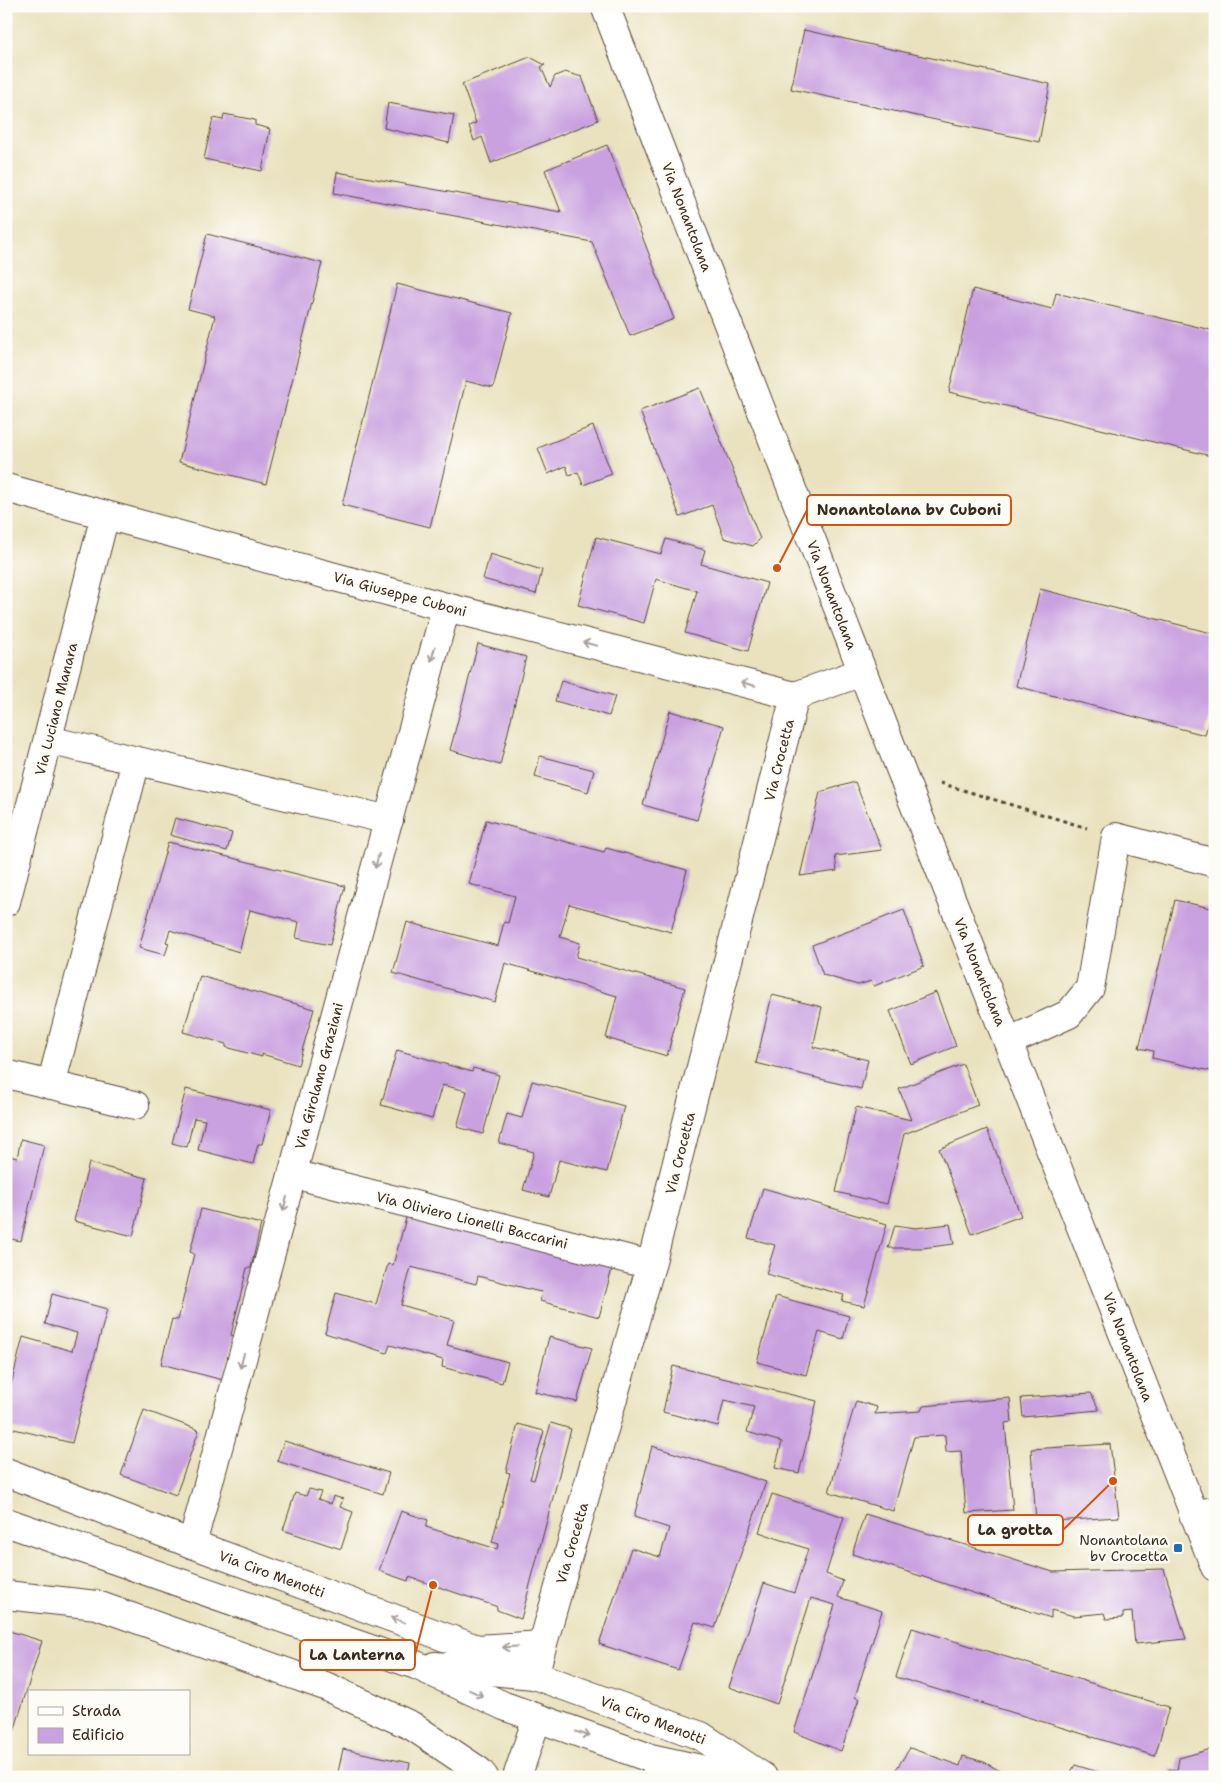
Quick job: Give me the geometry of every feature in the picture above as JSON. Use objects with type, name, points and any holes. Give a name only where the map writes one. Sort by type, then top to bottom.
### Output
[{"type":"street","name":"Via Nonantolana","points":[[606,6],[862,672],[1008,1042],[1204,1513],[1215,1567]]},
{"type":"street","name":"Via Giuseppe Cuboni","points":[[6,488],[446,607],[795,696]]},
{"type":"street","name":"Via Luciano Manara","points":[[6,902],[105,515]]},
{"type":"street","name":"Via Girolamo Graziani","points":[[192,1544],[446,607]]},
{"type":"street","points":[[795,696],[862,672]]},
{"type":"street","name":"Via Crocetta","points":[[534,1675],[651,1265],[795,696]]},
{"type":"street","points":[[48,740],[389,820]]},
{"type":"street","points":[[51,1085],[136,761]]},
{"type":"street","name":"Via Nonantolana","points":[[1008,1042],[1069,1014],[1090,988],[1116,837]]},
{"type":"street","points":[[1116,837],[1215,863]]},
{"type":"street","points":[[6,1074],[135,1105]]},
{"type":"street","name":"Via Oliviero Lionelli Baccarini","points":[[293,1174],[651,1265]]},
{"type":"street","name":"Via Ciro Menotti","points":[[6,1472],[192,1544],[477,1649],[542,1645]]},
{"type":"street","name":"Via Ciro Menotti","points":[[6,1522],[416,1665],[504,1706],[537,1718],[651,1767],[737,1777]]},
{"type":"street","points":[[6,1594],[97,1605],[325,1686],[412,1726],[480,1771],[484,1777]]},
{"type":"street","name":"Via Ciro Menotti","points":[[416,1665],[534,1675],[701,1736],[763,1777]]},
{"type":"street","points":[[517,1777],[537,1718]]},
{"type":"path","points":[[901,771],[1116,837]]},
{"type":"building","points":[[804,30],[1050,84],[1039,142],[791,89]]},
{"type":"building","points":[[530,57],[545,65],[541,67],[550,87],[555,76],[565,72],[582,77],[598,120],[491,163],[482,137],[474,141],[469,126],[476,123],[462,84]]},
{"type":"building","points":[[388,103],[454,115],[449,143],[384,128]]},
{"type":"building","points":[[224,114],[255,120],[255,125],[270,129],[262,171],[204,159],[213,118],[223,120]]},
{"type":"building","points":[[607,145],[674,319],[630,336],[592,242],[334,193],[337,172],[561,212],[545,170]]},
{"type":"building","points":[[207,234],[322,263],[266,484],[179,462],[215,316],[188,309]]},
{"type":"building","points":[[397,284],[512,313],[493,388],[466,381],[430,527],[342,505]]},
{"type":"building","points":[[973,289],[1052,309],[1056,293],[1215,331],[1215,457],[949,392]]},
{"type":"building","points":[[700,388],[760,539],[753,546],[724,538],[712,505],[680,517],[640,411]]},
{"type":"building","points":[[593,426],[612,474],[583,485],[578,472],[569,475],[566,466],[548,474],[538,448]]},
{"type":"building","points":[[596,537],[661,554],[666,539],[705,550],[701,564],[767,583],[748,651],[685,633],[697,591],[656,579],[644,623],[578,605]]},
{"type":"building","points":[[490,554],[542,570],[536,594],[483,579]]},
{"type":"building","points":[[1040,589],[1215,634],[1215,696],[1205,735],[1016,686]]},
{"type":"building","points":[[478,644],[526,657],[500,765],[450,750]]},
{"type":"building","points":[[561,681],[615,696],[609,716],[555,701]]},
{"type":"building","points":[[670,711],[724,726],[697,820],[643,805]]},
{"type":"building","points":[[540,756],[594,770],[588,792],[535,777]]},
{"type":"building","points":[[855,782],[882,850],[835,856],[837,871],[800,876],[820,792]]},
{"type":"building","points":[[175,818],[232,833],[227,851],[170,835]]},
{"type":"building","points":[[486,820],[604,852],[606,848],[687,870],[671,932],[569,904],[560,937],[580,943],[576,957],[685,988],[667,1056],[606,1038],[617,996],[505,963],[495,1002],[393,973],[407,922],[498,946],[504,922],[508,923],[515,896],[469,884]]},
{"type":"building","points":[[168,842],[345,886],[330,945],[296,938],[299,922],[250,910],[239,952],[170,930],[166,942],[169,943],[165,955],[139,948]]},
{"type":"building","points":[[1175,900],[1215,909],[1215,1072],[1152,1058],[1153,1051],[1139,1048]]},
{"type":"building","points":[[904,910],[924,966],[874,986],[871,981],[858,985],[823,975],[812,945]]},
{"type":"building","points":[[200,976],[314,1009],[298,1065],[262,1054],[262,1057],[226,1047],[226,1044],[183,1032]]},
{"type":"building","points":[[936,992],[956,1046],[911,1064],[890,1011]]},
{"type":"building","points":[[772,995],[822,1007],[813,1047],[868,1060],[861,1089],[756,1063]]},
{"type":"building","points":[[397,1050],[472,1072],[473,1068],[499,1075],[483,1134],[457,1127],[467,1091],[442,1085],[432,1119],[381,1105]]},
{"type":"building","points":[[963,1064],[978,1105],[904,1134],[887,1204],[836,1192],[856,1107],[911,1120],[899,1089]]},
{"type":"building","points":[[532,1081],[624,1106],[607,1172],[559,1160],[549,1197],[523,1190],[534,1152],[499,1143],[507,1114],[522,1118]]},
{"type":"building","points":[[186,1089],[271,1110],[262,1144],[258,1144],[253,1164],[198,1150],[205,1120],[194,1118],[187,1147],[172,1143]]},
{"type":"building","points":[[987,1129],[1021,1216],[972,1234],[939,1149]]},
{"type":"building","points":[[21,1139],[44,1145],[21,1241],[6,1238],[6,1155],[17,1158]]},
{"type":"building","points":[[89,1163],[147,1178],[133,1236],[74,1221]]},
{"type":"building","points":[[763,1188],[887,1224],[864,1306],[842,1301],[844,1295],[766,1274],[775,1245],[748,1238]]},
{"type":"building","points":[[201,1209],[261,1224],[251,1268],[247,1268],[231,1335],[234,1336],[223,1380],[161,1364],[172,1319],[178,1320],[194,1254],[190,1252]]},
{"type":"building","points":[[408,1211],[613,1265],[599,1317],[540,1301],[542,1292],[478,1276],[476,1284],[411,1267],[401,1305],[454,1320],[447,1345],[508,1362],[502,1383],[442,1367],[443,1360],[390,1345],[387,1353],[325,1333],[336,1293],[376,1304],[388,1264],[393,1265]]},
{"type":"building","points":[[950,1224],[954,1244],[922,1248],[888,1248],[895,1225],[916,1228]]},
{"type":"building","points":[[52,1294],[107,1309],[72,1443],[6,1427],[6,1405],[23,1337],[72,1351],[77,1333],[45,1324]]},
{"type":"building","points":[[776,1296],[849,1316],[843,1339],[819,1332],[806,1375],[757,1362]]},
{"type":"building","points":[[549,1337],[592,1348],[577,1402],[535,1392]]},
{"type":"building","points":[[673,1366],[817,1401],[799,1473],[775,1468],[782,1442],[747,1432],[754,1407],[724,1400],[718,1426],[663,1412]]},
{"type":"building","points":[[1091,1393],[1099,1410],[1023,1417],[1021,1398]]},
{"type":"building","points":[[1010,1398],[1012,1422],[1005,1423],[1013,1510],[966,1513],[961,1451],[946,1452],[945,1435],[914,1437],[893,1511],[829,1492],[856,1401],[877,1407],[875,1414],[921,1411],[923,1406]]},
{"type":"building","points":[[144,1410],[199,1430],[176,1495],[121,1475]]},
{"type":"building","points":[[551,1423],[571,1429],[521,1619],[497,1610],[495,1606],[409,1577],[408,1581],[379,1571],[401,1511],[428,1520],[426,1527],[497,1549],[499,1544],[492,1542],[510,1473],[506,1472],[518,1424],[544,1431],[530,1479],[534,1480]]},
{"type":"building","points":[[284,1441],[389,1473],[383,1494],[277,1461]]},
{"type":"building","points":[[1110,1444],[1119,1517],[1036,1522],[1031,1449]]},
{"type":"building","points":[[652,1446],[766,1482],[715,1628],[695,1622],[678,1670],[599,1644],[631,1548],[660,1557],[669,1528],[634,1517]]},
{"type":"building","points":[[309,1489],[321,1492],[318,1499],[331,1504],[333,1496],[343,1499],[340,1507],[353,1512],[341,1549],[283,1530],[295,1493],[306,1496]]},
{"type":"building","points":[[772,1494],[844,1517],[826,1574],[843,1581],[838,1597],[882,1611],[855,1697],[859,1699],[841,1751],[794,1732],[835,1605],[811,1598],[777,1704],[729,1687],[764,1583],[794,1593],[808,1549],[759,1532]]},
{"type":"building","points":[[865,1514],[1053,1572],[1164,1569],[1186,1639],[1135,1644],[1132,1612],[1123,1613],[1123,1618],[1106,1619],[1104,1613],[1074,1616],[1051,1610],[1051,1618],[852,1554]]},
{"type":"building","points":[[912,1628],[1169,1707],[1155,1756],[896,1677]]},
{"type":"building","points":[[6,1630],[42,1641],[7,1754],[6,1754]]},
{"type":"building","points":[[910,1748],[960,1766],[963,1756],[984,1762],[1011,1777],[891,1777]]},
{"type":"building","points":[[1215,1748],[1215,1777],[1169,1777],[1169,1769],[1177,1770],[1179,1758]]},
{"type":"building","points":[[343,1749],[410,1763],[407,1777],[337,1777]]},
{"type":"building","points":[[1075,1765],[1111,1776],[1111,1777],[1068,1777]]},
{"type":"place","name":"Nonantolana bv Cuboni","points":[[777,568]]},
{"type":"place","name":"La grotta","points":[[1113,1481]]},
{"type":"place","name":"Nonantolana bv Crocetta","points":[[1178,1548]]},
{"type":"place","name":"La Lanterna","points":[[433,1585]]}]
